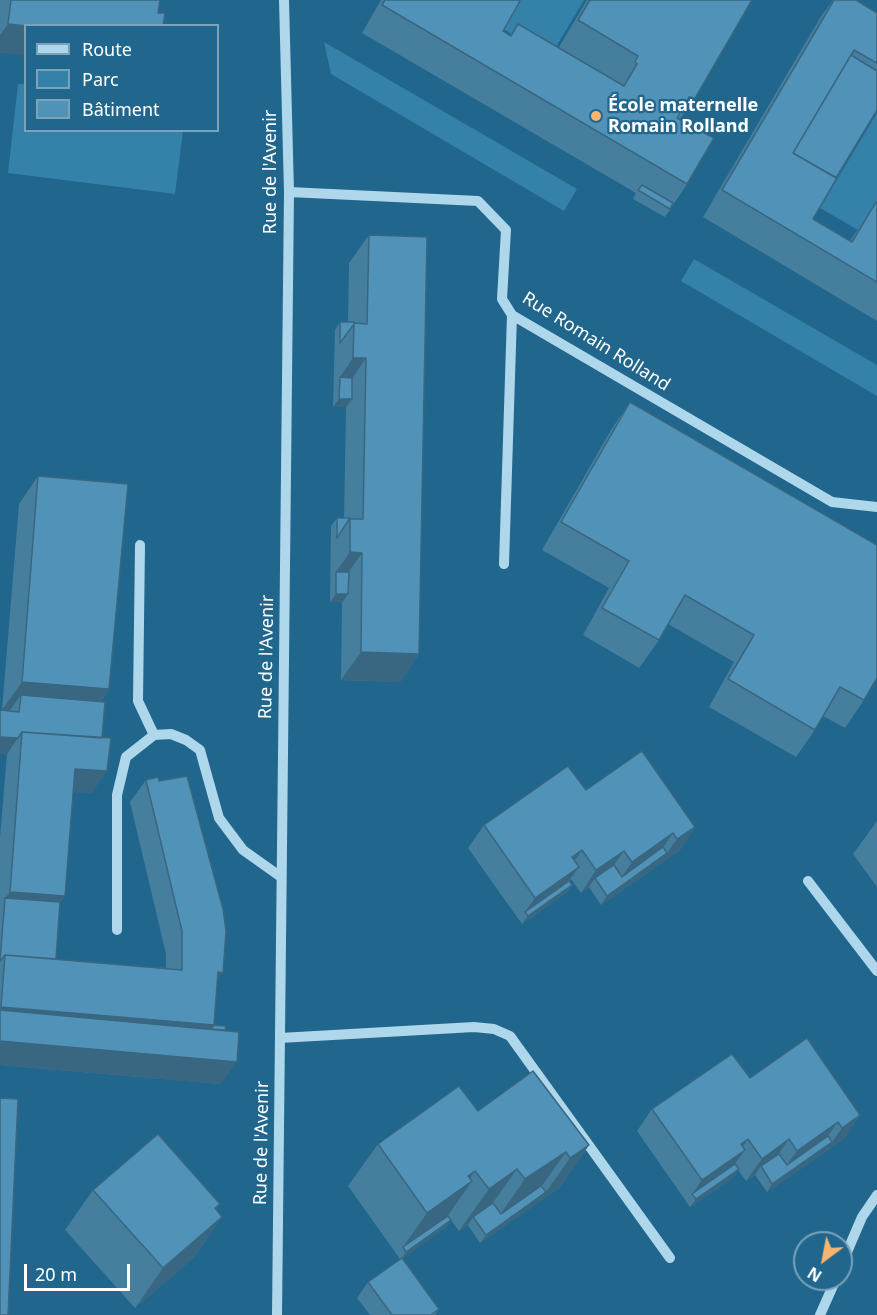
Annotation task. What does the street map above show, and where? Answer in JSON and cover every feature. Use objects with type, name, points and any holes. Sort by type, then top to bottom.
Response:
[{"type":"street","name":"Rue de l'Avenir","points":[[277,1315],[289,192],[284,0]]},
{"type":"street","name":"Rue Romain Rolland","points":[[289,192],[478,201],[506,230],[502,299],[512,315],[832,502],[877,507]]},
{"type":"street","points":[[504,564],[512,315]]},
{"type":"street","points":[[140,545],[138,700],[154,735]]},
{"type":"street","points":[[117,930],[117,795],[126,757],[154,735],[171,734],[186,740],[200,750],[219,818],[243,850],[281,877]]},
{"type":"street","points":[[808,881],[876,967]]},
{"type":"street","points":[[280,1038],[474,1027],[494,1029],[510,1036],[670,1258]]},
{"type":"street","points":[[853,1238],[862,1217],[877,1195]]},
{"type":"street","points":[[820,1315],[831,1291]]},
{"type":"green space","points":[[455,0],[584,0],[550,57]]},
{"type":"green space","points":[[324,42],[577,189],[564,211],[331,74]]},
{"type":"green space","points":[[18,84],[24,84],[24,132],[183,132],[175,194],[8,173]]},
{"type":"green space","points":[[877,113],[877,241],[820,208]]},
{"type":"green space","points":[[694,259],[877,365],[877,396],[681,281]]},
{"type":"building","points":[[11,0],[160,0],[158,13],[165,13],[163,24],[8,24]]},
{"type":"building","points":[[385,0],[518,0],[520,1],[503,31],[511,36],[518,24],[624,86],[637,64],[635,62],[638,56],[578,20],[590,0],[752,0],[694,100],[689,97],[677,118],[714,138],[687,184],[382,5]]},
{"type":"building","points":[[834,0],[856,0],[877,13],[877,63],[854,50],[793,153],[837,178],[813,219],[852,242],[877,202],[877,282],[722,190]]},
{"type":"building","points":[[851,55],[877,71],[877,110],[836,178],[793,153]]},
{"type":"building","points":[[642,185],[673,203],[670,209],[638,190]]},
{"type":"building","points":[[369,235],[427,237],[419,654],[361,652],[362,553],[350,552],[350,519],[363,519],[366,358],[353,358],[354,323],[367,324]]},
{"type":"building","points":[[340,322],[354,322],[354,324],[340,343]]},
{"type":"building","points":[[340,377],[352,378],[352,399],[339,399]]},
{"type":"building","points":[[630,402],[877,545],[877,678],[864,700],[840,687],[815,730],[728,679],[754,635],[685,595],[659,640],[602,608],[629,561],[561,522]]},
{"type":"building","points":[[38,476],[128,484],[109,689],[22,682]]},
{"type":"building","points":[[337,518],[350,518],[337,538]]},
{"type":"building","points":[[336,572],[349,572],[348,594],[336,594]]},
{"type":"building","points":[[21,695],[105,702],[102,738],[22,732],[18,738],[0,737],[0,710],[19,712]]},
{"type":"building","points":[[22,732],[111,738],[107,771],[75,769],[65,896],[10,892]]},
{"type":"building","points":[[642,751],[695,827],[677,839],[673,833],[632,862],[624,851],[596,870],[582,850],[572,857],[579,867],[535,898],[484,825],[568,766],[586,790]]},
{"type":"building","points":[[187,776],[223,909],[226,931],[223,973],[218,972],[214,1025],[1,1007],[5,955],[182,970],[182,931],[146,780],[158,777],[159,781]]},
{"type":"building","points":[[663,847],[667,853],[607,896],[595,878],[614,865],[622,877]]},
{"type":"building","points":[[569,881],[572,885],[528,916],[525,912]]},
{"type":"building","points":[[5,898],[60,902],[56,959],[5,955],[0,961]]},
{"type":"building","points":[[0,1010],[239,1032],[237,1062],[0,1041]]},
{"type":"building","points":[[214,1025],[226,1026],[225,1030],[211,1029]]},
{"type":"building","points":[[807,1038],[860,1115],[842,1128],[838,1122],[797,1151],[789,1139],[762,1159],[748,1139],[741,1144],[745,1150],[702,1180],[652,1109],[732,1054],[750,1078]]},
{"type":"building","points":[[533,1071],[589,1145],[570,1158],[566,1152],[525,1179],[517,1169],[489,1189],[475,1171],[468,1176],[472,1181],[427,1213],[378,1144],[459,1086],[478,1111]]},
{"type":"building","points":[[0,1098],[18,1099],[8,1315],[0,1315]]},
{"type":"building","points":[[158,1134],[220,1204],[215,1208],[222,1217],[163,1268],[93,1190]]},
{"type":"building","points":[[828,1136],[832,1142],[772,1184],[761,1166],[779,1154],[787,1165]]},
{"type":"building","points":[[735,1164],[739,1169],[696,1199],[692,1194]]},
{"type":"building","points":[[541,1186],[546,1192],[486,1235],[473,1217],[493,1203],[501,1214]]},
{"type":"building","points":[[448,1216],[451,1220],[406,1252],[403,1247]]},
{"type":"building","points":[[402,1258],[439,1309],[431,1315],[392,1315],[368,1282]]},
{"type":"place","name":"École maternelle Romain Rolland","points":[[596,116]]}]
